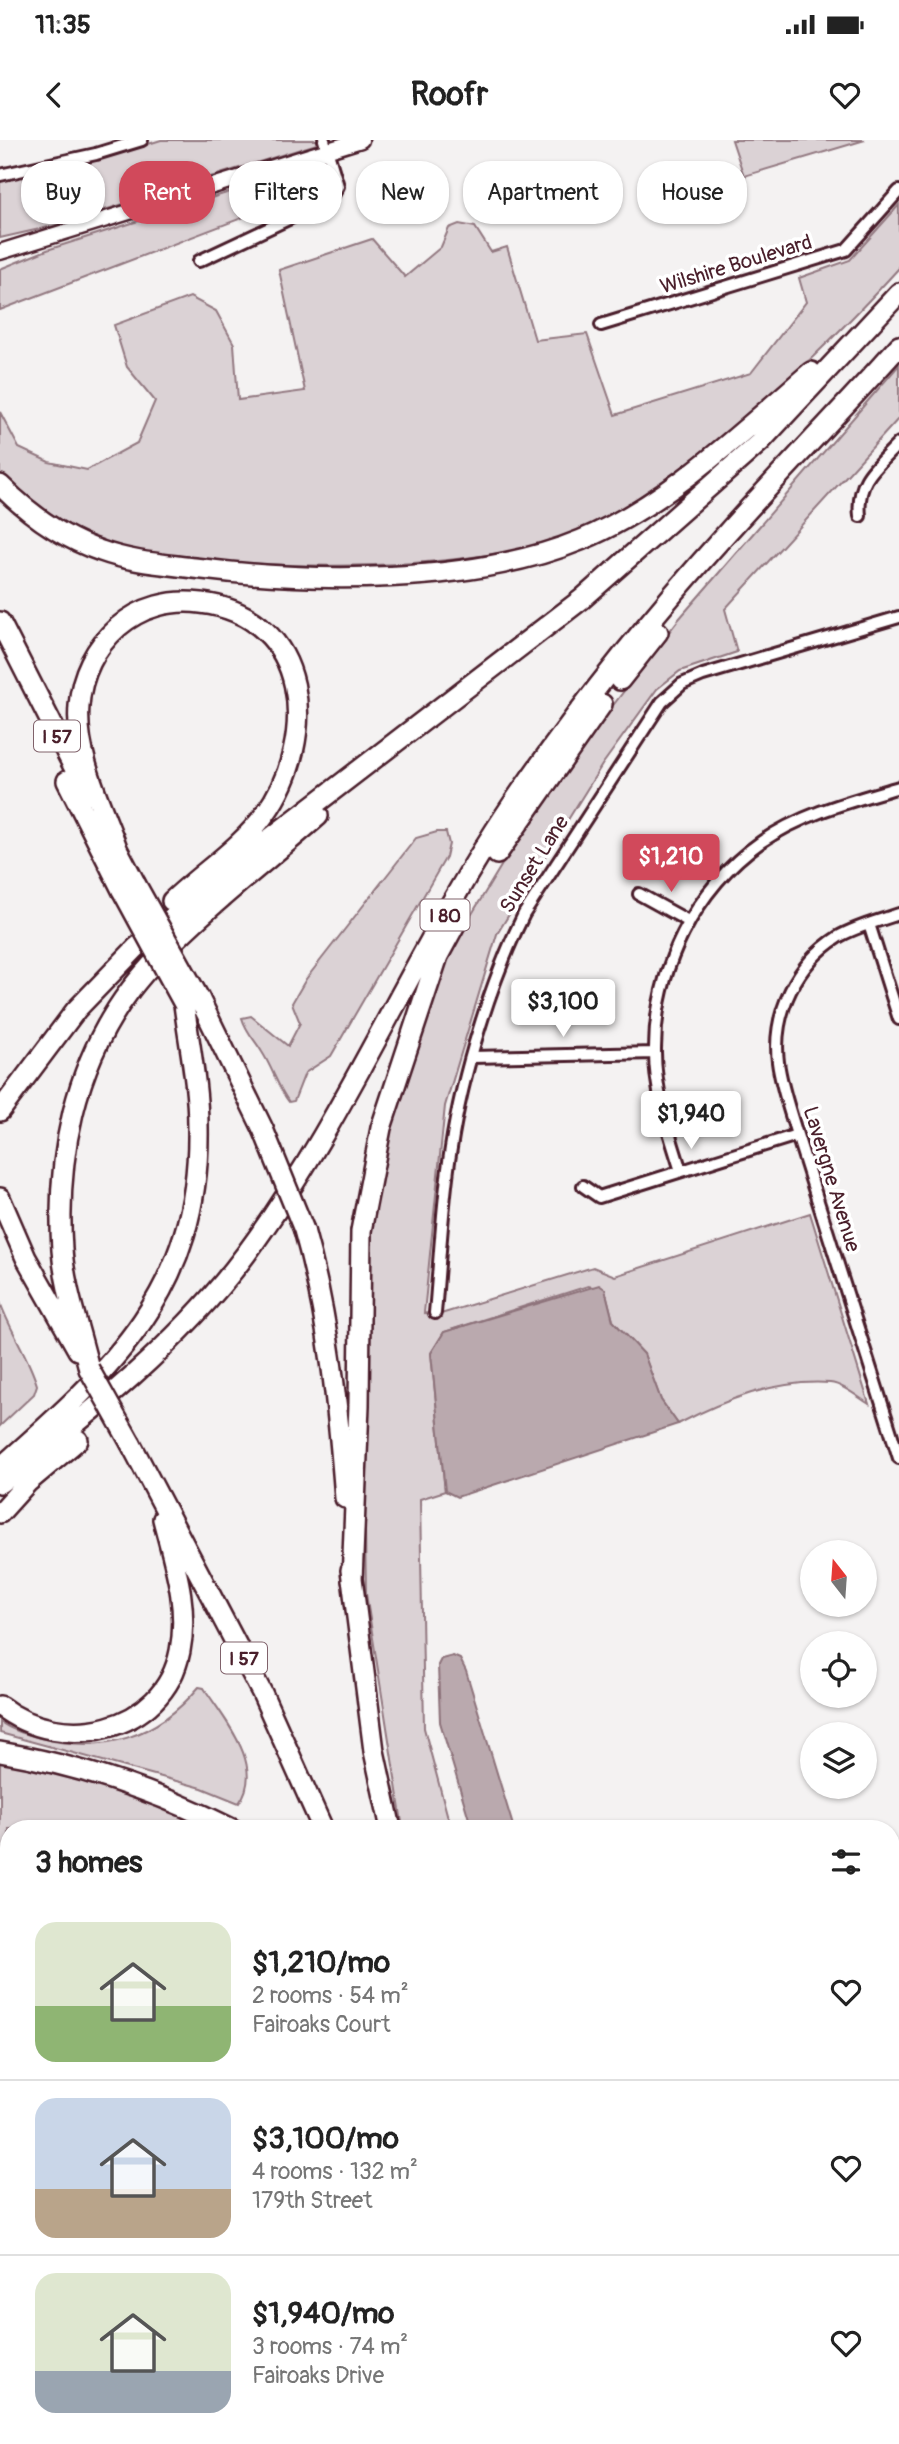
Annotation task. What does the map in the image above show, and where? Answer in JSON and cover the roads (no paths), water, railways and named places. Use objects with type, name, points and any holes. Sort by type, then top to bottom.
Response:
[{"type":"highway","points":[[0,485],[27,510],[64,534],[101,551],[147,562],[223,572],[319,576],[433,572],[524,559],[607,528],[681,478],[812,372],[899,285]]},
{"type":"highway","points":[[82,1003],[174,914],[582,599],[750,452],[899,293]]},
{"type":"highway","name":"I 80","points":[[0,1483],[74,1427],[172,1339],[245,1255],[313,1153],[407,979],[516,798],[631,644],[724,536],[899,346]]},
{"type":"highway","points":[[352,1581],[359,1405],[361,1231],[381,1128],[438,956],[478,883],[531,802],[603,702],[711,567],[724,536]]},
{"type":"highway","points":[[0,1111],[82,1003],[106,963],[256,825],[277,795],[290,766],[299,722],[295,682],[277,645],[242,614],[209,603],[190,601],[152,607],[122,624],[93,656],[83,681],[78,726],[82,749],[117,848]]},
{"type":"highway","name":"I 57","points":[[0,622],[117,848],[128,886]]},
{"type":"highway","points":[[0,648],[263,1129],[304,1230],[320,1285],[338,1410],[352,1581],[374,1751],[389,1820]]},
{"type":"highway","points":[[72,1326],[62,1253],[61,1166],[74,1105],[101,1038],[117,1009],[148,969],[325,810],[352,775]]},
{"type":"highway","points":[[0,1468],[80,1397],[109,1367],[152,1309],[170,1272],[191,1208],[197,1157],[197,1098],[191,1001]]},
{"type":"highway","points":[[0,1198],[26,1258],[72,1326]]},
{"type":"highway","name":"I 57","points":[[72,1326],[89,1370],[262,1692],[319,1820]]},
{"type":"highway","points":[[0,1513],[27,1482],[134,1389],[172,1339]]},
{"type":"highway","points":[[0,1706],[22,1722],[42,1730],[77,1733],[109,1727],[156,1697],[177,1662],[183,1622],[181,1591],[156,1491]]},
{"type":"highway","points":[[0,1752],[40,1759],[120,1782],[193,1809],[214,1820]]},
{"type":"street","points":[[0,175],[96,154],[142,140]]},
{"type":"street","points":[[0,252],[326,145],[360,140]]},
{"type":"street","points":[[199,261],[331,199],[338,186],[326,145]]},
{"type":"street","name":"Wilshire Boulevard","points":[[601,326],[846,250],[899,191]]},
{"type":"street","points":[[860,516],[859,492],[863,482],[899,443]]},
{"type":"street","name":"Sunset Lane","points":[[435,1313],[451,1147],[472,1057],[509,943],[524,914],[667,695],[682,684],[704,675],[899,617]]},
{"type":"street","points":[[681,1171],[663,1109],[655,1053],[658,1009],[666,975],[688,921],[725,874],[762,842],[826,809],[899,786]]},
{"type":"street","points":[[639,894],[688,921]]},
{"type":"street","name":"Lavergne Avenue","points":[[899,915],[849,931],[811,960],[795,981],[784,1005],[778,1037],[778,1063],[797,1135],[899,1458]]},
{"type":"street","points":[[869,923],[899,1019]]},
{"type":"street","points":[[472,1057],[655,1053]]},
{"type":"street","points":[[583,1186],[598,1197],[797,1135]]}]
